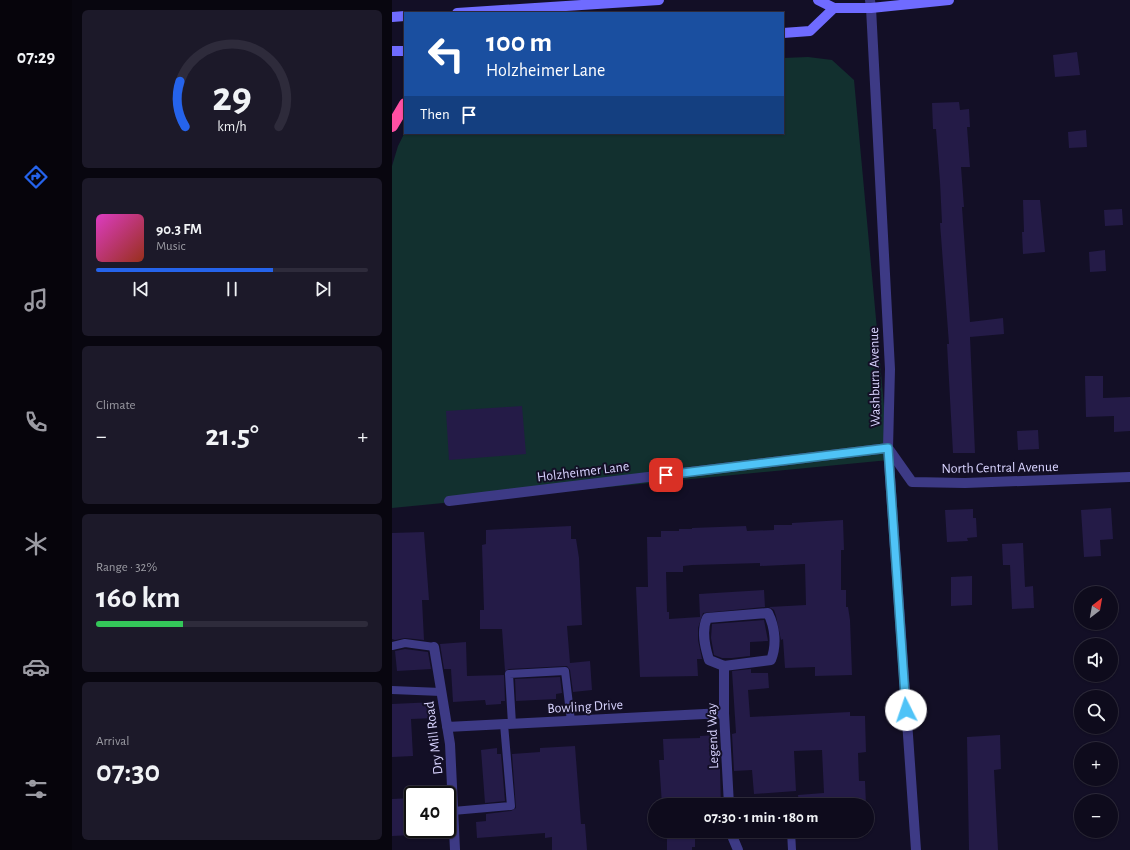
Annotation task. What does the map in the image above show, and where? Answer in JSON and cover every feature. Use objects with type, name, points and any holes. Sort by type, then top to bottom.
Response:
[{"type":"highway","points":[[392,126],[404,106]]},
{"type":"main road","points":[[473,12],[659,0]]},
{"type":"main road","points":[[818,0],[834,8],[870,4],[949,0]]},
{"type":"main road","points":[[784,33],[810,31],[834,8]]},
{"type":"main road","points":[[392,17],[404,16]]},
{"type":"main road","points":[[392,51],[404,51]]},
{"type":"street","name":"Washburn Avenue","points":[[870,4],[890,369],[888,448],[916,850]]},
{"type":"street","name":"North Central Avenue","points":[[888,448],[912,482],[965,483],[1130,477]]},
{"type":"street","name":"Holzheimer Lane","points":[[449,501],[888,448]]},
{"type":"street","points":[[768,613],[773,624],[774,652],[771,660],[724,666],[709,660],[704,644],[705,623],[707,618],[768,613]]},
{"type":"street","name":"Dry Mill Road","points":[[434,647],[450,744],[452,786]]},
{"type":"street","name":"Legend Way","points":[[724,666],[724,713],[729,798]]},
{"type":"street","name":"Bowling Drive","points":[[447,727],[724,713]]},
{"type":"street","name":"Dry Mill Road","points":[[454,838],[455,850]]},
{"type":"street","points":[[733,838],[738,850]]},
{"type":"lane","points":[[392,646],[405,642],[434,647]]},
{"type":"lane","points":[[456,811],[510,806],[508,724],[509,674],[565,671],[571,721]]},
{"type":"lane","points":[[392,690],[442,692]]},
{"type":"lane","points":[[791,838],[792,850]]},
{"type":"green space","points":[[808,57],[832,60],[854,80],[889,460],[392,508],[392,166],[398,146],[404,134],[784,134],[784,58]]},
{"type":"building","points":[[1077,52],[1080,75],[1055,77],[1053,55]]},
{"type":"building","points":[[959,102],[960,110],[969,109],[970,127],[967,127],[970,167],[961,167],[964,207],[962,207],[970,322],[1003,318],[1004,334],[970,337],[975,453],[953,453],[947,344],[949,344],[940,223],[942,223],[940,182],[936,129],[933,129],[932,103]]},
{"type":"building","points":[[1086,130],[1087,147],[1069,148],[1068,132]]},
{"type":"building","points":[[1023,200],[1040,200],[1045,252],[1023,254]]},
{"type":"building","points":[[1122,209],[1123,225],[1105,226],[1104,210]]},
{"type":"building","points":[[1105,250],[1106,271],[1090,272],[1089,252]]},
{"type":"building","points":[[1085,376],[1103,376],[1103,398],[1130,397],[1130,431],[1114,432],[1114,416],[1086,417]]},
{"type":"building","points":[[522,406],[526,454],[449,460],[446,411]]},
{"type":"building","points":[[1038,430],[1039,449],[1018,450],[1017,431]]},
{"type":"building","points":[[1111,508],[1113,539],[1100,540],[1101,556],[1084,557],[1081,510]]},
{"type":"building","points":[[973,509],[973,518],[976,518],[977,537],[967,538],[968,541],[947,542],[945,510]]},
{"type":"building","points":[[843,520],[844,550],[841,550],[841,590],[846,590],[846,607],[848,607],[850,620],[852,675],[815,676],[815,667],[785,668],[783,639],[781,640],[774,610],[769,607],[806,605],[805,564],[760,566],[760,563],[692,565],[683,566],[683,572],[666,572],[667,612],[669,612],[669,619],[700,617],[699,594],[764,590],[765,607],[703,613],[698,628],[698,640],[702,659],[697,659],[698,676],[640,677],[636,587],[648,587],[647,537],[661,537],[661,531],[679,531],[679,529],[746,526],[747,531],[774,530],[774,525],[792,525],[792,523]]},
{"type":"building","points":[[571,526],[571,539],[576,539],[579,558],[582,625],[567,626],[570,663],[590,661],[592,690],[573,692],[570,670],[567,666],[509,669],[505,671],[502,629],[480,629],[480,610],[484,610],[482,545],[486,544],[486,530]]},
{"type":"building","points":[[424,532],[429,600],[422,600],[424,640],[405,638],[395,640],[392,639],[392,533]]},
{"type":"building","points":[[1023,543],[1025,587],[1033,586],[1034,608],[1012,609],[1010,565],[1003,565],[1002,544]]},
{"type":"building","points":[[972,576],[972,605],[951,606],[951,577]]},
{"type":"building","points":[[764,620],[768,641],[750,642],[750,656],[722,658],[714,655],[711,638],[712,624]]},
{"type":"building","points":[[466,642],[467,676],[504,675],[505,701],[501,701],[501,704],[486,705],[485,700],[453,702],[451,669],[444,669],[440,644]]},
{"type":"building","points":[[405,649],[428,652],[431,669],[397,671],[395,651]]},
{"type":"building","points":[[751,669],[751,673],[768,673],[769,688],[748,690],[750,717],[850,712],[850,716],[865,716],[866,752],[858,753],[859,781],[865,781],[866,798],[798,798],[798,795],[824,793],[822,750],[794,751],[796,791],[754,794],[752,770],[734,771],[732,734],[736,733],[732,671]]},
{"type":"building","points":[[560,677],[562,693],[556,694],[556,699],[516,701],[515,679]]},
{"type":"building","points":[[435,702],[436,718],[411,719],[413,756],[392,757],[392,704]]},
{"type":"building","points":[[719,735],[721,798],[662,798],[659,760],[664,760],[663,739],[700,738],[700,736]]},
{"type":"building","points":[[1000,735],[1001,769],[994,770],[998,850],[969,850],[967,737]]},
{"type":"building","points":[[575,746],[581,824],[585,824],[587,850],[552,850],[552,837],[545,838],[545,833],[477,838],[476,822],[486,821],[486,814],[511,811],[516,808],[512,754],[540,752],[540,748]]},
{"type":"building","points":[[497,748],[497,754],[501,754],[505,801],[485,803],[481,750]]},
{"type":"building","points":[[404,798],[404,835],[392,836],[392,799]]},
{"type":"building","points":[[667,838],[695,838],[695,847],[692,847],[692,850],[667,850]]},
{"type":"route","points":[[666,475],[888,448],[906,710]]}]
